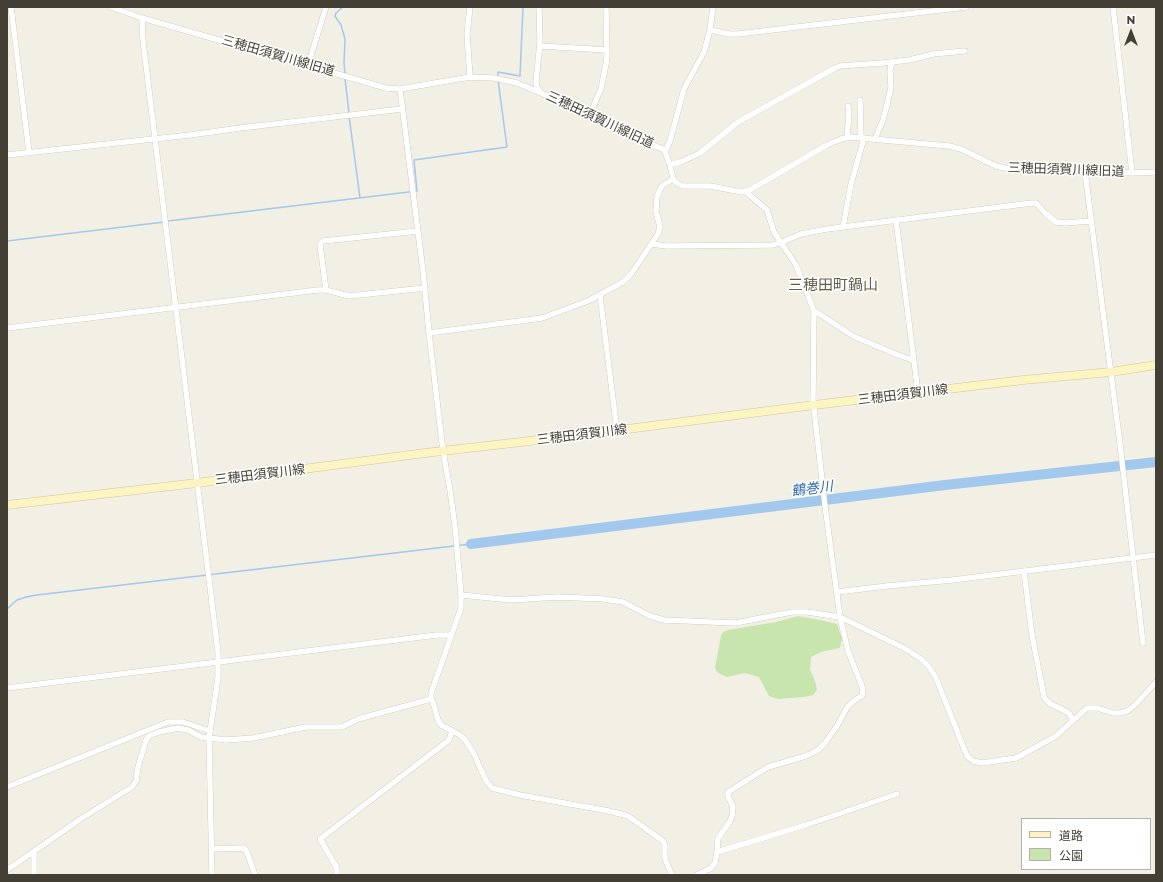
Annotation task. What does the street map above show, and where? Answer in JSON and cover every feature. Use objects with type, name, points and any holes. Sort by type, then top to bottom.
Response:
[{"type":"main road","name":"三穂田須賀川線","points":[[7,505],[197,483],[814,405],[1110,372],[1156,365]]},
{"type":"street","points":[[11,7],[29,152]]},
{"type":"street","name":"三穂田須賀川線旧道","points":[[111,7],[142,18],[386,88],[400,90],[470,77],[494,78],[517,83],[621,132],[659,147],[665,152],[673,179]]},
{"type":"street","points":[[308,65],[326,7]]},
{"type":"street","points":[[470,7],[467,34],[470,77]]},
{"type":"street","points":[[539,7],[540,46],[536,82],[541,93]]},
{"type":"street","points":[[589,116],[601,89],[606,64],[606,7]]},
{"type":"street","points":[[665,152],[670,141],[684,89],[704,52],[710,30],[713,7]]},
{"type":"street","points":[[710,30],[738,34],[966,7]]},
{"type":"street","points":[[1113,7],[1132,173]]},
{"type":"street","points":[[142,18],[143,42],[156,138],[219,662],[216,699],[210,732],[212,875]]},
{"type":"street","points":[[540,46],[607,50]]},
{"type":"street","points":[[670,165],[700,153],[738,122],[840,66],[892,62],[933,54],[965,51]]},
{"type":"street","points":[[875,139],[883,120],[891,87],[890,70],[892,62]]},
{"type":"street","points":[[400,90],[418,231],[443,452],[455,527],[461,595],[461,608],[431,693],[431,699],[441,725],[460,735],[468,745],[480,770],[492,788],[520,795],[609,811],[628,816],[663,841],[665,846],[665,859],[672,875]]},
{"type":"street","points":[[843,226],[851,184],[863,138],[860,100]]},
{"type":"street","points":[[847,138],[848,106]]},
{"type":"street","points":[[7,155],[190,135],[402,109]]},
{"type":"street","name":"三穂田須賀川線旧道","points":[[745,191],[827,145],[847,138],[875,139],[954,147],[1005,168],[1017,170],[1132,173],[1156,172]]},
{"type":"street","points":[[1085,172],[1143,643]]},
{"type":"street","points":[[429,334],[542,318],[588,301],[628,278],[656,239],[660,229],[656,211],[657,196],[662,186],[673,179],[677,184],[682,186],[710,186],[736,191],[745,191],[767,210],[774,232],[796,266],[814,312],[814,405],[824,506],[840,617],[848,651],[862,686],[863,695],[848,706],[825,744],[818,750],[806,756],[768,767],[728,792],[728,796],[733,807],[732,816],[729,823],[718,838],[715,863],[712,868],[698,875]]},
{"type":"street","points":[[651,244],[667,246],[773,244],[806,233],[843,226],[1032,203],[1036,203],[1051,219],[1056,222],[1065,223],[1091,221]]},
{"type":"street","points":[[896,220],[918,393]]},
{"type":"street","points":[[326,290],[320,244],[323,241],[405,231],[418,231]]},
{"type":"street","points":[[7,328],[326,290],[349,296],[424,288]]},
{"type":"street","points":[[600,295],[618,430]]},
{"type":"street","points":[[814,312],[820,314],[853,336],[898,355],[914,360]]},
{"type":"street","points":[[837,592],[952,580],[1156,555]]},
{"type":"street","points":[[1024,571],[1032,635],[1044,697],[1049,703],[1069,713],[1073,721]]},
{"type":"street","points":[[461,595],[511,600],[558,597],[604,598],[623,602],[650,616],[664,620],[735,624],[792,612],[807,612],[840,617],[917,655],[929,667],[936,678],[967,756],[974,761],[982,763],[1016,758],[1056,736],[1080,713],[1089,708],[1097,708],[1113,713],[1127,711],[1134,706],[1156,682]]},
{"type":"street","points":[[7,688],[437,635],[452,635]]},
{"type":"street","points":[[7,870],[82,818],[132,787],[136,781],[143,747],[149,736],[166,729],[178,728],[188,730],[201,737],[226,740],[253,738],[306,727],[342,727],[358,719],[431,699]]},
{"type":"street","points":[[7,787],[168,722],[183,722],[210,732]]},
{"type":"street","points":[[336,875],[337,868],[320,839],[449,740],[452,731]]},
{"type":"street","points":[[717,852],[806,825],[897,794]]},
{"type":"street","points":[[212,849],[244,848],[256,875]]},
{"type":"street","points":[[34,851],[34,875]]},
{"type":"green space","points":[[798,616],[837,624],[842,638],[840,648],[821,652],[811,657],[810,670],[817,690],[813,695],[778,699],[769,696],[759,677],[745,673],[727,677],[718,673],[715,668],[723,632],[776,622]]},
{"type":"waterway","points":[[343,7],[336,13],[335,16],[341,25],[345,39],[345,75]]},
{"type":"waterway","points":[[498,76],[498,72],[520,76],[523,7]]},
{"type":"waterway","points":[[345,79],[349,113]]},
{"type":"waterway","points":[[168,221],[417,191],[414,160],[507,147],[498,80]]},
{"type":"waterway","points":[[349,116],[360,198]]},
{"type":"waterway","points":[[7,241],[164,222]]},
{"type":"waterway","name":"鶴巻川","points":[[471,544],[945,485],[1156,462]]},
{"type":"waterway","points":[[7,609],[17,600],[37,595],[471,544]]},
{"type":"waterway","points":[[7,729],[7,735]]},
{"type":"district","name":"三穂田町鍋山","points":[[833,286]]}]
